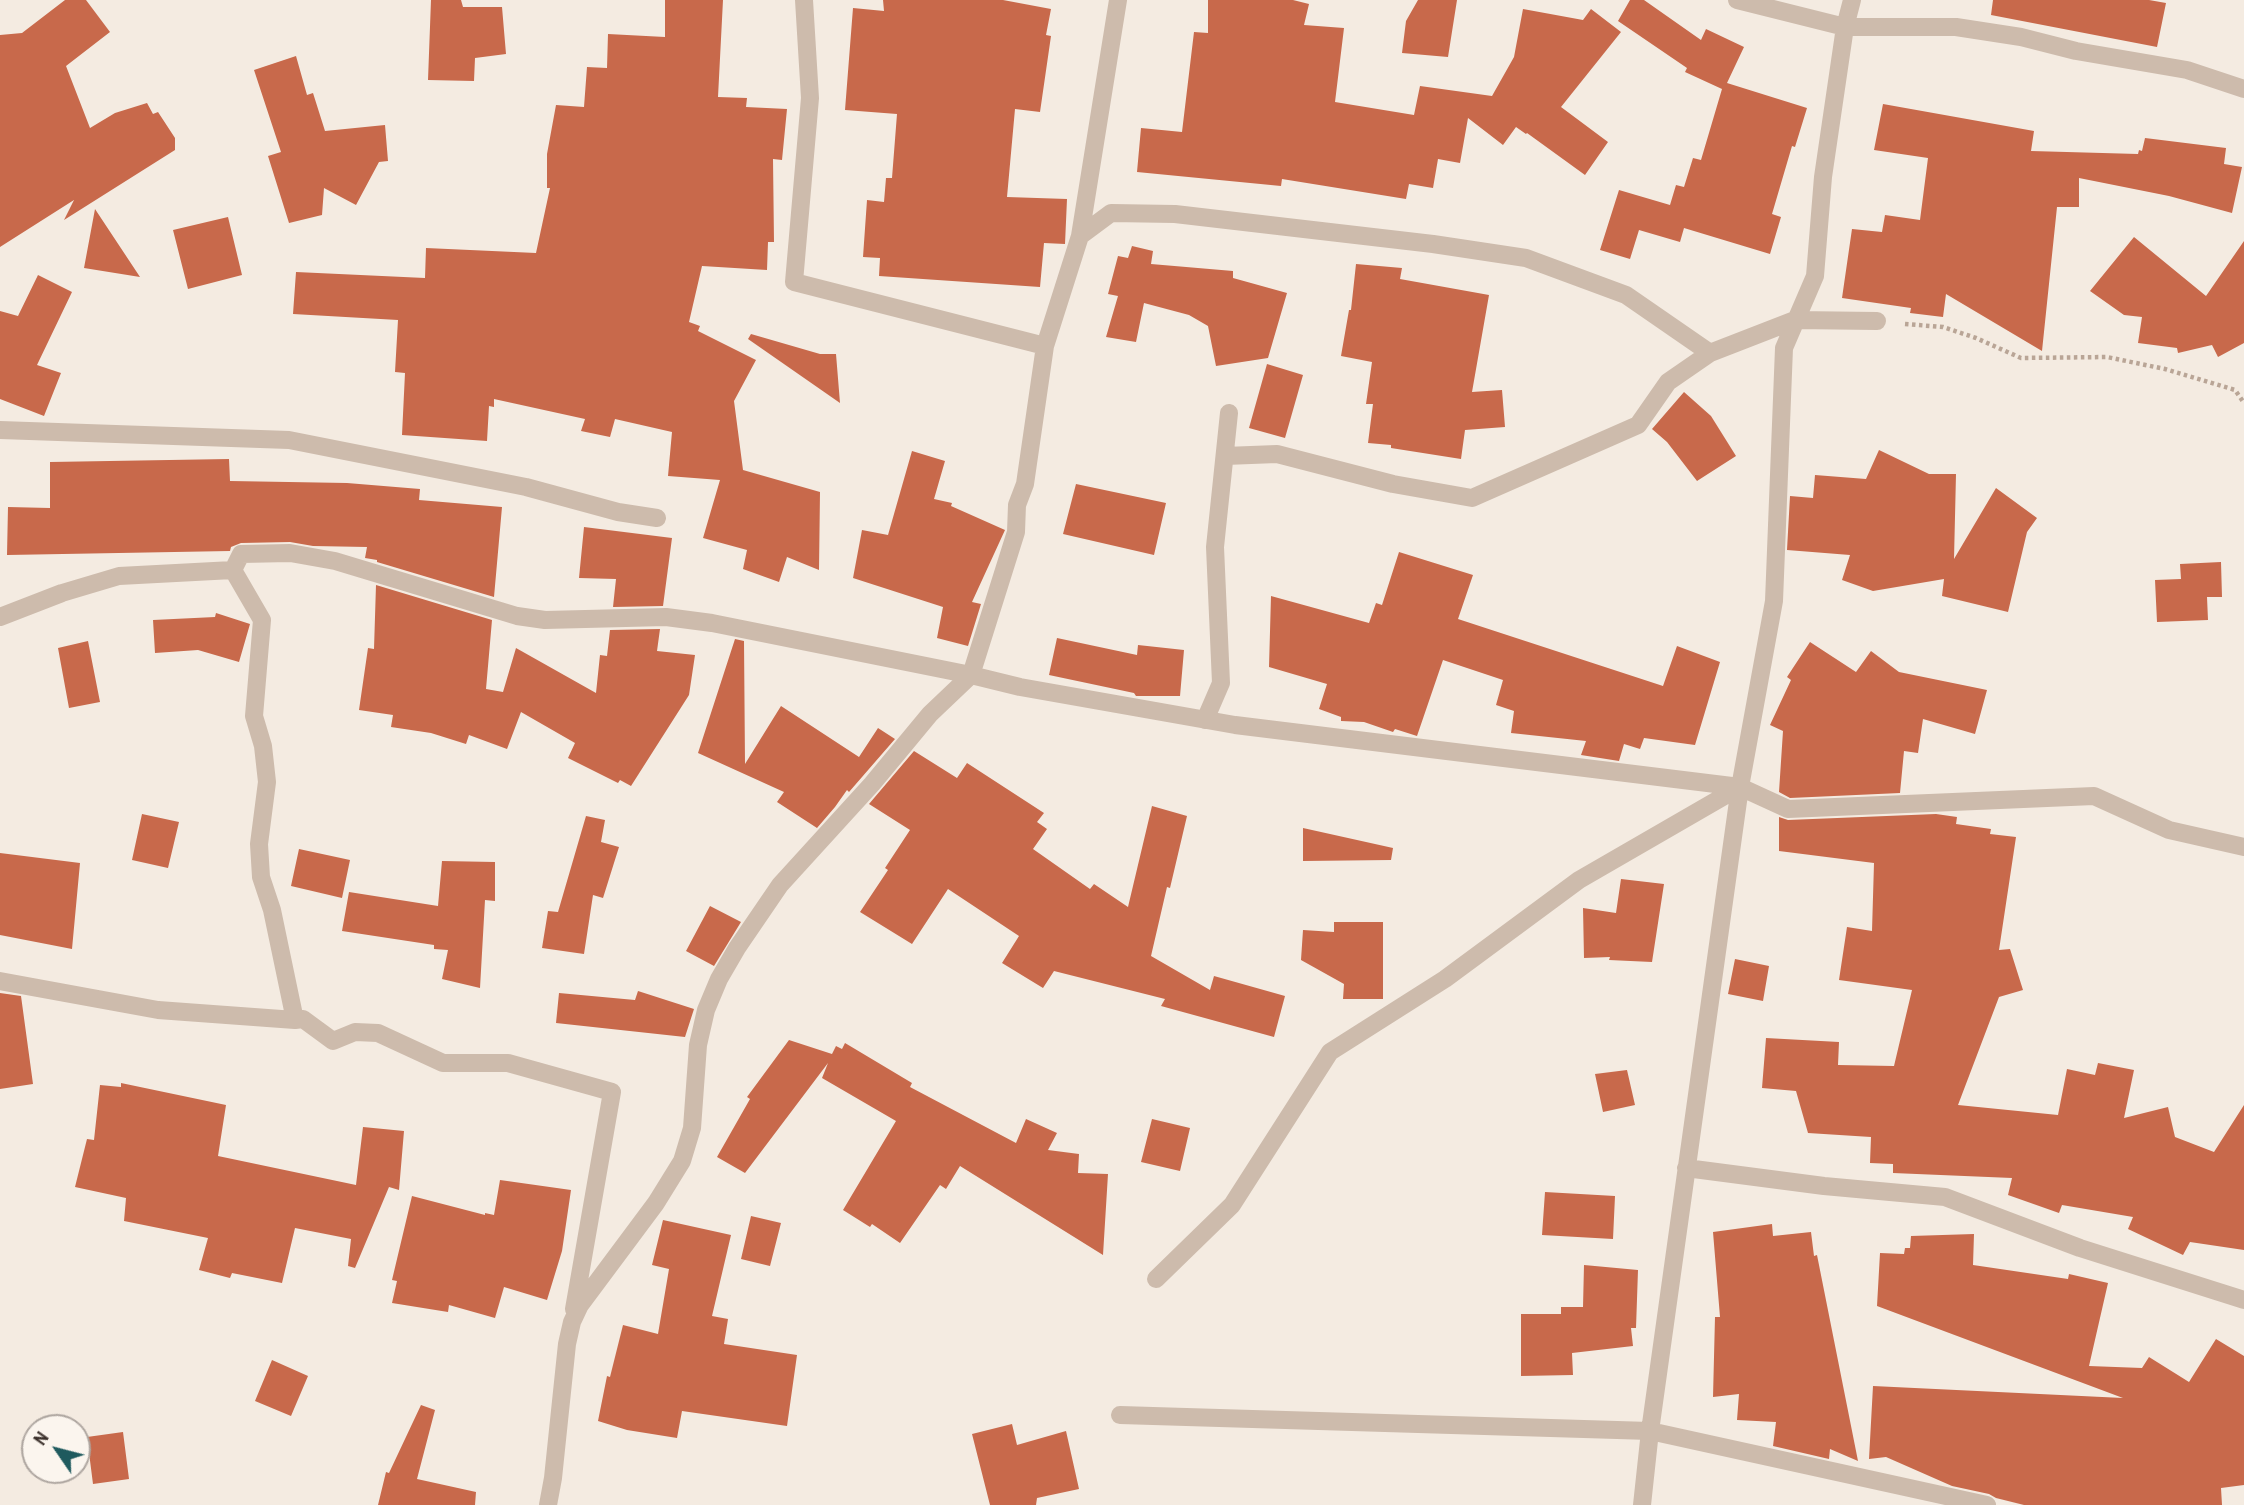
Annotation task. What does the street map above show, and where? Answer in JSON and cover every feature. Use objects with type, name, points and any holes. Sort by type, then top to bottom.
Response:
[{"type":"street","points":[[804,0],[810,98],[794,282],[1045,346]]},
{"type":"street","points":[[568,1344],[572,1322],[580,1305],[671,1182],[682,1161],[692,1128],[698,1045],[706,1010],[719,979],[737,948],[780,885],[872,784],[930,714],[971,675],[1016,533],[1017,505],[1025,484],[1045,346],[1080,236],[1118,0]]},
{"type":"street","points":[[1737,0],[1845,27],[1956,27],[2008,35],[2076,51],[2187,70],[2244,89]]},
{"type":"street","points":[[1642,1505],[1740,787],[1774,601],[1784,348],[1815,276],[1824,177],[1845,27],[1852,0]]},
{"type":"street","points":[[1080,236],[1111,213],[1175,214],[1433,244],[1526,258],[1626,295],[1710,353]]},
{"type":"street","points":[[1225,456],[1277,454],[1393,484],[1472,498],[1637,425],[1668,382],[1710,353],[1795,320],[1877,321]]},
{"type":"street","points":[[1205,720],[1220,683],[1215,547],[1229,413]]},
{"type":"street","points":[[0,430],[289,440],[526,487],[618,512],[657,518]]},
{"type":"street","points":[[233,570],[241,554],[290,553],[335,561],[517,616],[545,620],[666,617],[712,623],[1020,687],[1205,720],[1740,787],[1788,809],[2094,796],[2169,830],[2244,847]]},
{"type":"street","points":[[0,617],[62,593],[119,576],[233,570]]},
{"type":"street","points":[[233,570],[262,620],[254,716],[263,746],[267,782],[259,844],[261,877],[272,910],[295,1020]]},
{"type":"street","points":[[1156,1279],[1232,1205],[1330,1052],[1445,979],[1579,880],[1740,787]]},
{"type":"street","points":[[0,981],[158,1010],[303,1019],[333,1041],[355,1032],[378,1033],[443,1063],[508,1063],[612,1092],[568,1344],[548,1505]]},
{"type":"street","points":[[1686,1168],[1825,1186],[1945,1197],[2080,1248],[2244,1300]]},
{"type":"street","points":[[1120,1415],[1650,1431],[1987,1505]]},
{"type":"path","points":[[1877,321],[1943,327],[2021,358],[2107,357],[2165,369],[2235,390],[2244,403]]},
{"type":"building","points":[[65,0],[86,0],[110,32],[66,66],[90,128],[115,113],[147,103],[153,114],[158,112],[175,138],[175,150],[64,220],[74,200],[0,247],[0,35],[22,33]]},
{"type":"building","points":[[431,0],[461,0],[463,7],[502,7],[506,54],[475,58],[474,81],[428,80]]},
{"type":"building","points":[[665,0],[723,0],[718,97],[747,98],[746,107],[787,109],[782,160],[773,159],[774,242],[768,242],[767,270],[702,266],[689,322],[700,326],[698,331],[756,360],[734,401],[743,470],[820,492],[819,570],[787,557],[779,582],[743,569],[747,550],[703,538],[720,480],[668,476],[672,432],[615,419],[610,437],[581,431],[585,419],[494,399],[494,407],[489,406],[487,441],[402,435],[405,373],[395,372],[398,320],[293,314],[296,272],[425,278],[426,248],[536,253],[550,188],[547,188],[547,154],[556,105],[584,107],[587,67],[607,68],[608,34],[665,37]]},
{"type":"building","points":[[883,0],[1003,0],[1051,9],[1046,35],[1051,36],[1040,112],[1015,109],[1007,197],[1067,199],[1065,244],[1044,243],[1040,287],[879,276],[880,258],[863,257],[867,200],[884,202],[886,178],[892,178],[897,114],[845,110],[853,8],[884,11]]},
{"type":"building","points":[[1208,0],[1293,0],[1309,4],[1304,25],[1344,28],[1335,102],[1414,115],[1420,86],[1492,96],[1514,57],[1523,9],[1583,20],[1591,9],[1621,32],[1561,107],[1608,142],[1585,175],[1516,127],[1503,145],[1468,118],[1460,163],[1438,159],[1433,188],[1409,184],[1406,199],[1282,179],[1281,186],[1137,172],[1141,128],[1182,132],[1194,32],[1208,33]]},
{"type":"building","points":[[1418,0],[1457,0],[1448,57],[1402,53],[1406,21]]},
{"type":"building","points":[[1630,0],[1644,0],[1701,40],[1706,29],[1744,47],[1727,83],[1807,108],[1795,147],[1792,146],[1772,214],[1781,217],[1770,254],[1684,228],[1680,242],[1639,230],[1630,259],[1600,250],[1619,190],[1670,205],[1676,185],[1684,187],[1693,158],[1701,160],[1722,89],[1685,72],[1687,68],[1618,21]]},
{"type":"building","points":[[1993,0],[2149,0],[2166,3],[2157,47],[1991,15]]},
{"type":"building","points":[[296,56],[307,95],[313,93],[325,131],[385,125],[388,161],[379,162],[356,205],[324,188],[322,215],[289,223],[268,156],[281,152],[254,70]]},
{"type":"building","points":[[1883,104],[2034,131],[2031,151],[2138,154],[2139,150],[2142,151],[2145,138],[2226,148],[2224,164],[2242,167],[2232,213],[2169,196],[2079,178],[2079,207],[2057,207],[2042,351],[1946,294],[1943,317],[1910,313],[1911,308],[1842,298],[1852,229],[1882,232],[1885,215],[1920,220],[1928,158],[1874,150]]},
{"type":"building","points":[[95,209],[140,277],[84,268]]},
{"type":"building","points":[[228,217],[242,275],[188,289],[173,230]]},
{"type":"building","points":[[2134,237],[2206,296],[2244,241],[2244,343],[2218,357],[2212,345],[2178,353],[2177,348],[2138,343],[2142,317],[2124,315],[2090,291]]},
{"type":"building","points":[[1132,246],[1153,251],[1151,264],[1233,271],[1233,278],[1287,293],[1268,358],[1216,366],[1208,326],[1189,315],[1144,303],[1136,342],[1106,337],[1118,296],[1108,294],[1118,256],[1128,258]]},
{"type":"building","points":[[1356,264],[1402,268],[1400,279],[1489,295],[1472,392],[1502,390],[1505,427],[1465,430],[1461,459],[1368,443],[1373,404],[1366,404],[1372,362],[1341,356],[1351,310]]},
{"type":"building","points":[[38,275],[72,292],[37,365],[61,373],[44,416],[0,399],[0,311],[18,316]]},
{"type":"building","points":[[751,334],[820,354],[836,354],[840,403],[748,339]]},
{"type":"building","points":[[1267,364],[1303,375],[1285,438],[1249,428]]},
{"type":"building","points":[[1684,392],[1711,416],[1736,456],[1697,481],[1667,442],[1652,429]]},
{"type":"building","points":[[1879,450],[1929,474],[1956,474],[1954,559],[1996,488],[2037,518],[2027,532],[2008,612],[1942,596],[1944,579],[1873,591],[1842,580],[1850,555],[1787,550],[1790,496],[1813,498],[1815,475],[1866,479]]},
{"type":"building","points":[[912,451],[945,461],[934,499],[952,503],[951,506],[1005,530],[972,602],[981,604],[968,646],[937,638],[943,607],[853,578],[862,530],[888,535]]},
{"type":"building","points":[[229,459],[230,481],[347,483],[420,489],[419,500],[502,507],[494,597],[365,558],[367,547],[313,546],[290,542],[241,543],[231,547],[230,551],[7,555],[8,507],[50,508],[50,462]]},
{"type":"building","points":[[1076,484],[1166,503],[1154,555],[1063,534]]},
{"type":"building","points":[[584,527],[672,538],[663,606],[613,607],[616,579],[579,578]]},
{"type":"building","points":[[1399,552],[1473,575],[1458,619],[1663,686],[1677,646],[1720,662],[1695,745],[1644,738],[1640,749],[1624,744],[1619,761],[1581,755],[1586,741],[1511,733],[1514,711],[1496,705],[1503,680],[1443,660],[1417,736],[1395,729],[1393,732],[1364,722],[1341,721],[1341,717],[1319,709],[1327,684],[1269,667],[1271,596],[1369,623],[1376,603],[1382,605]]},
{"type":"building","points":[[2221,562],[2222,597],[2207,597],[2208,620],[2157,622],[2155,580],[2181,579],[2180,564]]},
{"type":"building","points":[[376,585],[492,620],[486,689],[503,692],[516,648],[596,693],[600,655],[607,656],[610,630],[660,629],[657,651],[695,655],[689,695],[631,786],[620,780],[618,783],[568,758],[575,743],[521,712],[507,749],[469,735],[466,744],[431,733],[391,727],[393,715],[359,710],[368,648],[374,649]]},
{"type":"building","points":[[216,613],[250,624],[239,662],[198,650],[155,653],[153,620],[215,617]]},
{"type":"building","points":[[1057,638],[1137,655],[1138,645],[1184,650],[1180,696],[1136,696],[1134,693],[1049,675]]},
{"type":"building","points":[[735,639],[744,641],[745,764],[781,706],[859,757],[878,728],[895,739],[849,792],[847,790],[817,828],[777,802],[784,792],[698,753]]},
{"type":"building","points":[[88,641],[100,702],[69,708],[58,648]]},
{"type":"building","points":[[1810,642],[1856,672],[1871,651],[1899,672],[1987,690],[1975,734],[1923,719],[1918,753],[1904,751],[1900,793],[1790,798],[1779,792],[1783,731],[1770,725],[1791,680],[1787,677]]},
{"type":"building","points":[[914,751],[957,778],[967,763],[1044,813],[1037,822],[1047,829],[1033,849],[1090,889],[1094,884],[1128,907],[1152,806],[1187,816],[1151,956],[1210,990],[1214,976],[1285,996],[1274,1037],[1161,1006],[1165,999],[1054,971],[1043,988],[1002,963],[1019,936],[948,889],[912,944],[860,912],[910,830],[869,804]]},
{"type":"building","points":[[142,814],[179,822],[168,868],[132,860]]},
{"type":"building","points":[[1936,814],[1957,817],[1956,824],[1991,829],[1990,834],[2016,837],[1999,950],[2010,949],[2023,990],[1999,997],[1958,1105],[2058,1115],[2067,1069],[2095,1075],[2098,1063],[2134,1070],[2124,1118],[2168,1107],[2175,1137],[2214,1152],[2244,1105],[2244,1250],[2190,1242],[2183,1255],[2128,1229],[2133,1217],[2062,1205],[2059,1213],[2008,1195],[2012,1178],[1893,1173],[1893,1164],[1870,1163],[1871,1137],[1808,1133],[1796,1091],[1762,1088],[1766,1038],[1839,1042],[1838,1065],[1894,1066],[1912,990],[1839,980],[1847,927],[1872,931],[1874,863],[1779,851],[1779,817],[1788,820]]},
{"type":"building","points":[[586,816],[605,820],[601,842],[619,847],[603,898],[593,895],[584,954],[542,948],[548,911],[558,912]]},
{"type":"building","points":[[1303,828],[1393,848],[1391,860],[1303,861]]},
{"type":"building","points":[[299,849],[350,860],[342,898],[291,886]]},
{"type":"building","points":[[0,853],[80,863],[72,949],[0,935]]},
{"type":"building","points":[[442,861],[495,862],[495,901],[485,900],[480,988],[442,979],[448,950],[434,949],[434,945],[342,931],[349,892],[438,906]]},
{"type":"building","points":[[1621,879],[1664,884],[1652,962],[1609,960],[1610,957],[1584,958],[1583,908],[1616,913]]},
{"type":"building","points":[[710,906],[741,922],[714,966],[686,951]]},
{"type":"building","points":[[1334,922],[1383,922],[1383,999],[1343,999],[1344,984],[1301,960],[1303,930],[1334,932]]},
{"type":"building","points":[[1735,959],[1769,966],[1763,1001],[1728,994]]},
{"type":"building","points":[[638,991],[694,1009],[685,1037],[556,1023],[559,993],[635,1000]]},
{"type":"building","points":[[0,993],[21,996],[33,1084],[0,1089]]},
{"type":"building","points":[[789,1040],[832,1054],[836,1046],[842,1049],[845,1043],[912,1083],[910,1087],[1016,1143],[1026,1119],[1057,1133],[1048,1150],[1079,1154],[1078,1173],[1108,1174],[1103,1255],[960,1166],[946,1189],[940,1185],[900,1243],[872,1224],[870,1227],[843,1210],[896,1121],[822,1078],[828,1063],[745,1173],[717,1157],[750,1099],[747,1097]]},
{"type":"building","points":[[1627,1070],[1635,1105],[1603,1112],[1595,1074]]},
{"type":"building","points":[[121,1083],[226,1105],[218,1156],[356,1185],[363,1127],[404,1131],[399,1190],[389,1187],[355,1268],[348,1266],[351,1239],[295,1228],[282,1283],[232,1273],[230,1278],[199,1270],[208,1238],[124,1221],[126,1198],[75,1187],[87,1139],[94,1140],[100,1085],[121,1087]]},
{"type":"building","points":[[1152,1119],[1190,1128],[1180,1171],[1141,1162]]},
{"type":"building","points":[[500,1180],[571,1190],[562,1251],[547,1300],[504,1287],[495,1318],[449,1305],[448,1312],[392,1303],[397,1281],[392,1280],[412,1196],[494,1215]]},
{"type":"building","points":[[1545,1192],[1615,1196],[1613,1239],[1542,1235]]},
{"type":"building","points":[[751,1216],[781,1223],[770,1266],[741,1259]]},
{"type":"building","points":[[663,1220],[731,1235],[712,1316],[728,1319],[724,1344],[797,1355],[787,1426],[682,1411],[677,1438],[627,1430],[598,1421],[607,1376],[610,1377],[623,1325],[658,1334],[669,1269],[652,1265]]},
{"type":"building","points":[[1772,1224],[1773,1236],[1811,1232],[1858,1461],[1830,1449],[1829,1459],[1773,1446],[1776,1422],[1737,1420],[1739,1394],[1713,1397],[1715,1317],[1720,1317],[1713,1232]]},
{"type":"building","points":[[1974,1234],[1973,1265],[2068,1279],[2069,1274],[2108,1283],[2089,1366],[2142,1368],[2149,1357],[2189,1382],[2216,1339],[2244,1356],[2244,1485],[2221,1488],[2222,1505],[2024,1505],[1952,1486],[1886,1457],[1869,1459],[1873,1386],[2123,1398],[1877,1306],[1880,1253],[1904,1254],[1905,1248],[1910,1248],[1911,1236]]},
{"type":"building","points":[[1584,1265],[1638,1270],[1636,1328],[1631,1328],[1633,1346],[1572,1353],[1573,1375],[1521,1376],[1521,1314],[1561,1314],[1561,1307],[1583,1307]]},
{"type":"building","points":[[272,1360],[308,1376],[291,1416],[255,1401]]},
{"type":"building","points":[[421,1405],[435,1410],[417,1479],[476,1492],[475,1505],[378,1505],[386,1472],[389,1473]]},
{"type":"building","points":[[1012,1424],[1017,1445],[1066,1431],[1079,1489],[1037,1498],[1036,1505],[990,1505],[972,1434]]},
{"type":"building","points":[[123,1432],[129,1479],[93,1484],[91,1436]]}]
